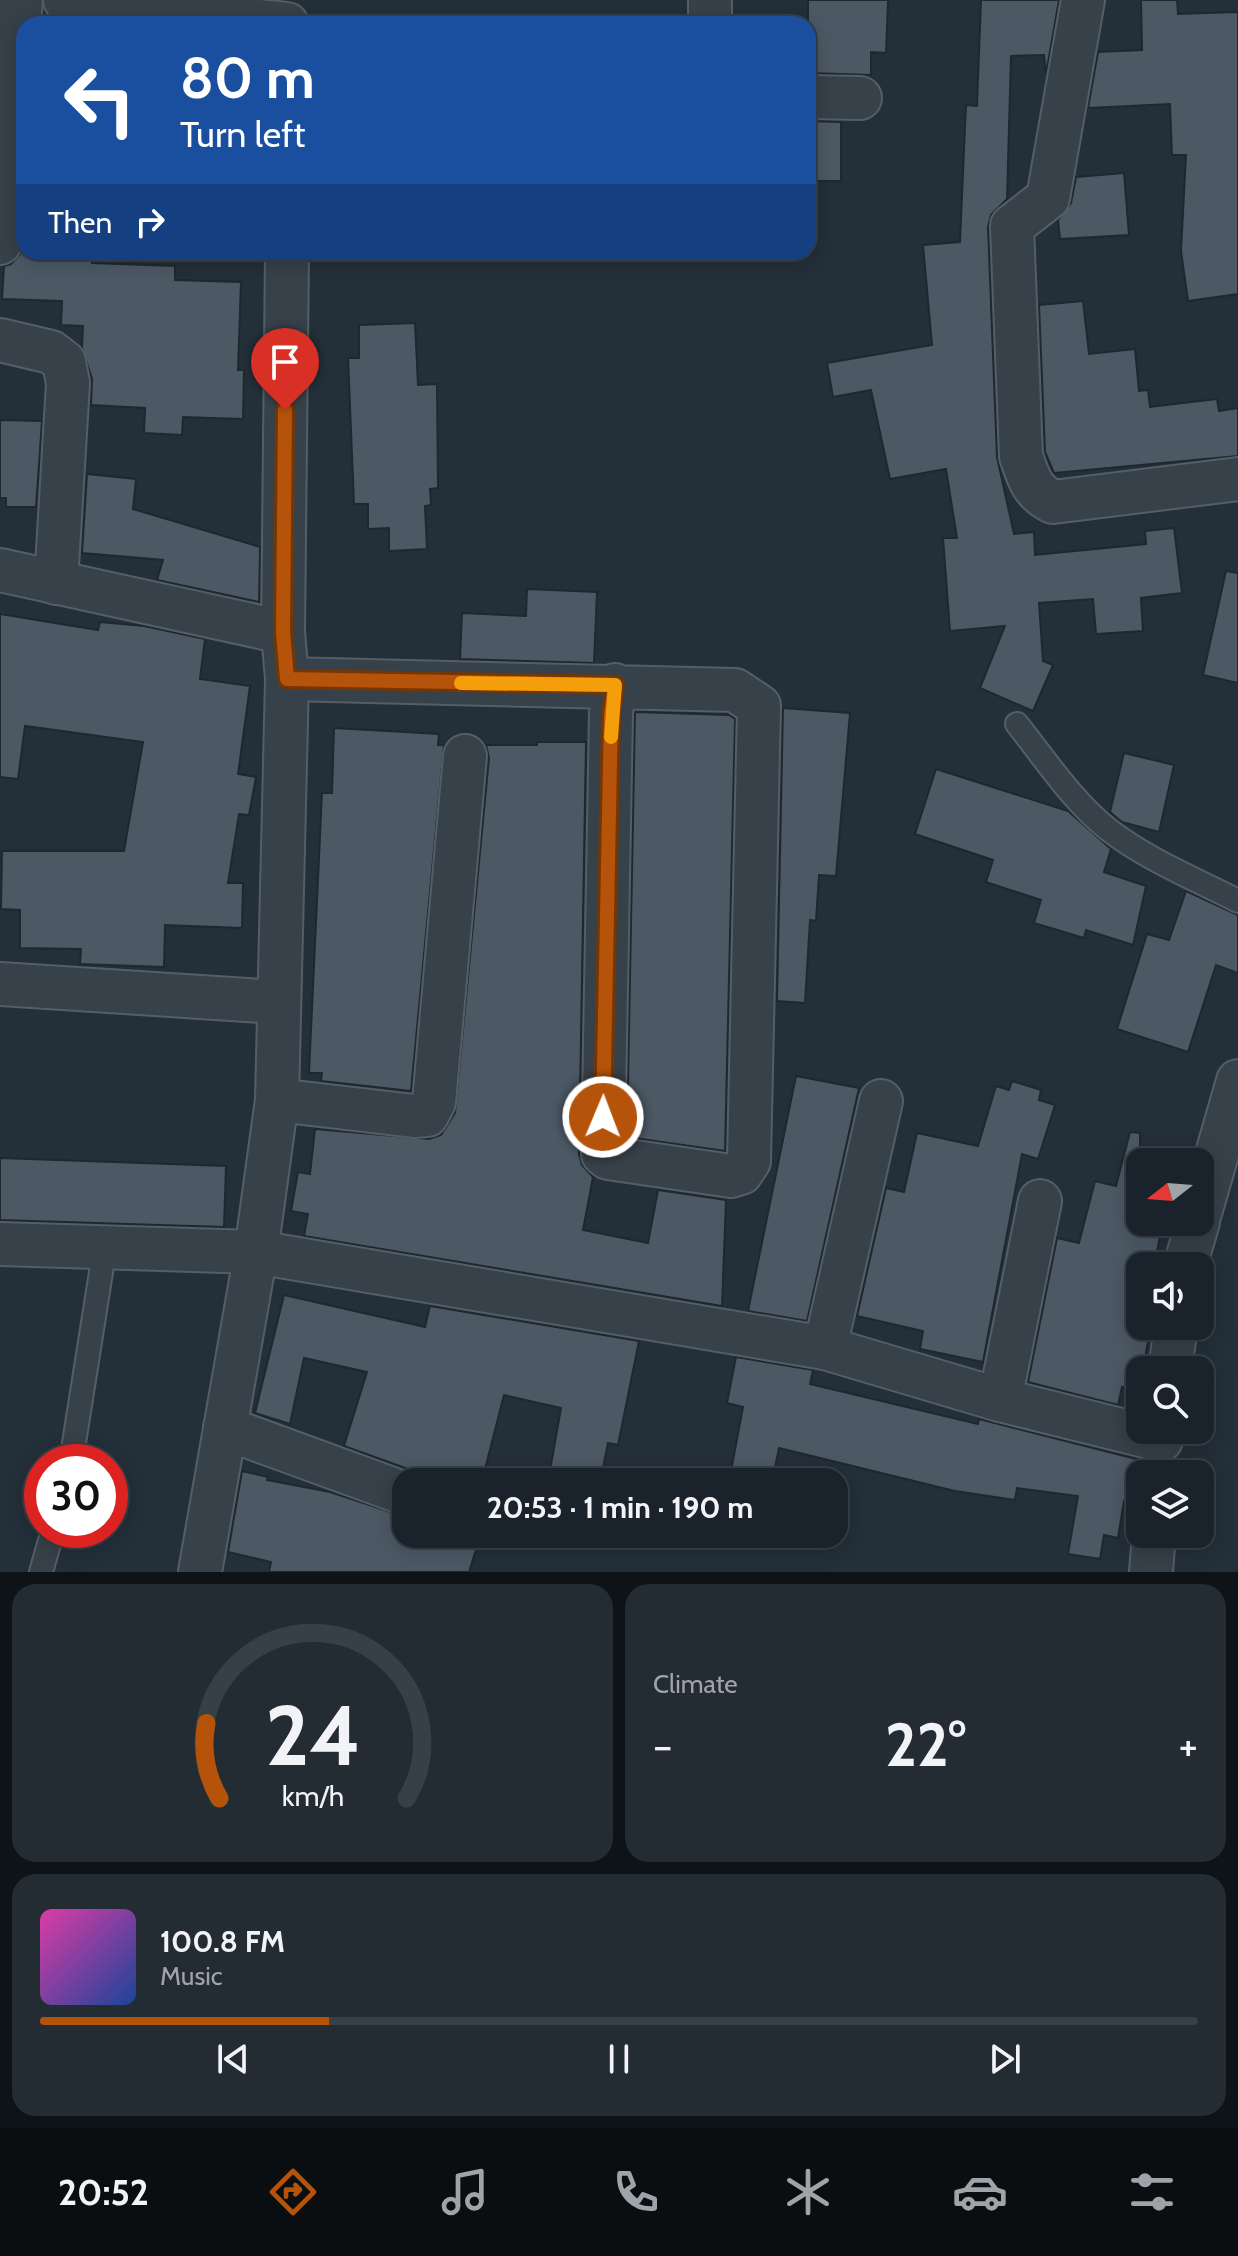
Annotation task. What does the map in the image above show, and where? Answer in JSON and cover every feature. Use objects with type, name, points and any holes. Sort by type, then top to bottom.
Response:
[{"type":"street","points":[[65,0],[213,16]]},
{"type":"street","points":[[1083,0],[1048,198],[1012,226],[1021,456],[1028,479],[1038,495],[1053,502],[1238,479]]},
{"type":"street","points":[[0,243],[16,58]]},
{"type":"street","points":[[816,97],[860,98]]},
{"type":"street","points":[[207,1569],[225,1428],[256,1252],[277,1100],[287,679],[283,632],[287,260]]},
{"type":"street","points":[[0,340],[51,352],[64,362],[68,383],[56,583]]},
{"type":"street","points":[[0,570],[283,632]]},
{"type":"street","points":[[287,679],[615,685],[735,690],[759,706],[749,1161],[741,1173],[731,1176],[608,1158],[603,1154],[611,729],[615,685]]},
{"type":"street","points":[[277,1100],[427,1115],[434,1102],[465,756]]},
{"type":"street","points":[[0,984],[277,1002]]},
{"type":"street","points":[[1214,1164],[1238,1081]]},
{"type":"street","points":[[825,1348],[881,1101]]},
{"type":"street","points":[[1000,1400],[1040,1201]]},
{"type":"street","points":[[0,1244],[256,1252],[825,1348],[1161,1448]]},
{"type":"street","points":[[225,1428],[392,1489]]},
{"type":"street","points":[[1151,1572],[1153,1548]]},
{"type":"lane","points":[[1017,724],[1088,811],[1109,830],[1140,851],[1238,901]]},
{"type":"lane","points":[[74,1444],[105,1247]]},
{"type":"lane","points":[[41,1572],[48,1548]]},
{"type":"building","points":[[808,0],[888,0],[886,53],[871,52],[871,75],[816,73],[816,16],[808,16]]},
{"type":"building","points":[[981,0],[1059,0],[1046,74],[1044,55],[1011,56],[1007,199],[991,215],[988,227],[997,457],[1014,534],[1034,532],[1035,555],[1146,544],[1145,531],[1174,528],[1182,593],[1141,598],[1143,631],[1096,634],[1093,599],[1039,603],[1043,661],[1053,665],[1033,711],[980,688],[1005,626],[950,631],[943,538],[957,538],[946,469],[890,479],[871,390],[833,397],[827,363],[932,345],[923,245],[960,242],[966,105],[977,106]]},
{"type":"building","points":[[1141,0],[1177,0],[1178,14],[1238,12],[1238,294],[1188,301],[1181,251],[1186,155],[1172,155],[1170,104],[1088,108],[1098,52],[1142,50]]},
{"type":"building","points":[[816,121],[841,122],[841,181],[816,181]]},
{"type":"building","points":[[1124,173],[1129,235],[1060,239],[1058,220],[1071,203],[1076,177]]},
{"type":"building","points":[[16,259],[175,266],[175,280],[241,282],[238,370],[244,370],[243,419],[183,417],[182,435],[144,433],[145,408],[91,405],[92,379],[82,348],[83,326],[61,325],[62,301],[2,299],[4,266]]},
{"type":"building","points":[[1083,301],[1089,354],[1135,349],[1139,391],[1148,390],[1150,407],[1217,399],[1219,411],[1238,408],[1238,456],[1054,473],[1045,452],[1039,305]]},
{"type":"building","points":[[415,323],[418,385],[437,384],[438,488],[430,489],[431,505],[425,506],[427,549],[389,551],[389,528],[368,529],[368,504],[354,504],[348,358],[359,358],[359,325]]},
{"type":"building","points":[[0,420],[42,421],[36,507],[6,507],[6,498],[0,498]]},
{"type":"building","points":[[87,474],[136,479],[133,509],[260,547],[259,602],[157,580],[163,560],[82,553]]},
{"type":"building","points":[[1226,571],[1238,573],[1238,683],[1203,675]]},
{"type":"building","points":[[527,589],[597,592],[594,663],[460,659],[462,613],[526,616]]},
{"type":"building","points":[[0,614],[98,630],[100,622],[144,626],[205,639],[200,679],[250,686],[238,774],[256,777],[249,815],[239,814],[228,883],[243,883],[242,928],[165,925],[164,967],[80,964],[81,949],[20,948],[20,910],[1,909],[2,851],[124,851],[143,742],[25,726],[18,779],[0,777]]},
{"type":"building","points":[[783,708],[850,713],[836,876],[819,875],[816,921],[810,920],[805,1003],[777,1001]]},
{"type":"building","points":[[635,712],[729,715],[735,719],[725,1151],[627,1137]]},
{"type":"building","points":[[334,728],[439,734],[438,745],[444,745],[411,1091],[321,1081],[322,1073],[309,1073],[322,793],[332,793]]},
{"type":"building","points":[[537,742],[586,742],[579,1154],[582,1165],[593,1177],[583,1230],[648,1243],[658,1190],[726,1200],[722,1306],[304,1236],[308,1214],[291,1211],[298,1172],[310,1174],[315,1129],[429,1139],[441,1135],[455,1113],[489,758],[486,745],[537,745]]},
{"type":"building","points":[[1124,753],[1174,765],[1159,832],[1122,822],[1110,812]]},
{"type":"building","points":[[936,769],[1068,811],[1111,849],[1104,872],[1146,886],[1133,945],[1086,930],[1084,938],[1034,923],[1041,900],[986,882],[993,860],[915,834]]},
{"type":"building","points":[[1186,891],[1238,915],[1238,973],[1216,965],[1188,1052],[1117,1029],[1147,934],[1169,940]]},
{"type":"building","points":[[796,1076],[859,1088],[807,1321],[748,1311]]},
{"type":"building","points":[[1012,1081],[1041,1090],[1039,1100],[1055,1105],[1038,1159],[1022,1154],[983,1362],[920,1349],[923,1331],[857,1316],[886,1188],[904,1192],[917,1133],[978,1146],[996,1086],[1009,1090]]},
{"type":"building","points":[[1130,1132],[1140,1133],[1140,1148],[1126,1148],[1126,1236],[1160,1236],[1157,1252],[1126,1252],[1126,1340],[1148,1340],[1145,1356],[1126,1356],[1126,1388],[1122,1387],[1118,1405],[1028,1382],[1057,1238],[1079,1243],[1095,1181],[1116,1186]]},
{"type":"building","points":[[0,1158],[226,1166],[224,1227],[0,1220]]},
{"type":"building","points":[[284,1295],[425,1327],[430,1306],[639,1341],[618,1445],[608,1443],[603,1468],[550,1468],[561,1408],[504,1395],[485,1468],[406,1468],[344,1446],[367,1372],[304,1358],[290,1424],[255,1413]]},
{"type":"building","points":[[736,1357],[813,1370],[810,1384],[978,1424],[979,1419],[1140,1460],[1126,1460],[1126,1501],[1118,1538],[1104,1535],[1100,1559],[1068,1554],[1078,1496],[1017,1488],[1015,1500],[955,1491],[779,1448],[775,1468],[732,1468],[743,1407],[727,1403]]},
{"type":"building","points":[[242,1471],[268,1477],[267,1480],[330,1492],[392,1512],[392,1548],[477,1548],[469,1572],[269,1572],[271,1562],[228,1552]]},
{"type":"slow traffic","points":[[461,683],[615,685],[611,737]]},
{"type":"route","points":[[285,410],[283,632],[287,679],[615,685],[611,713],[603,1117]]}]
